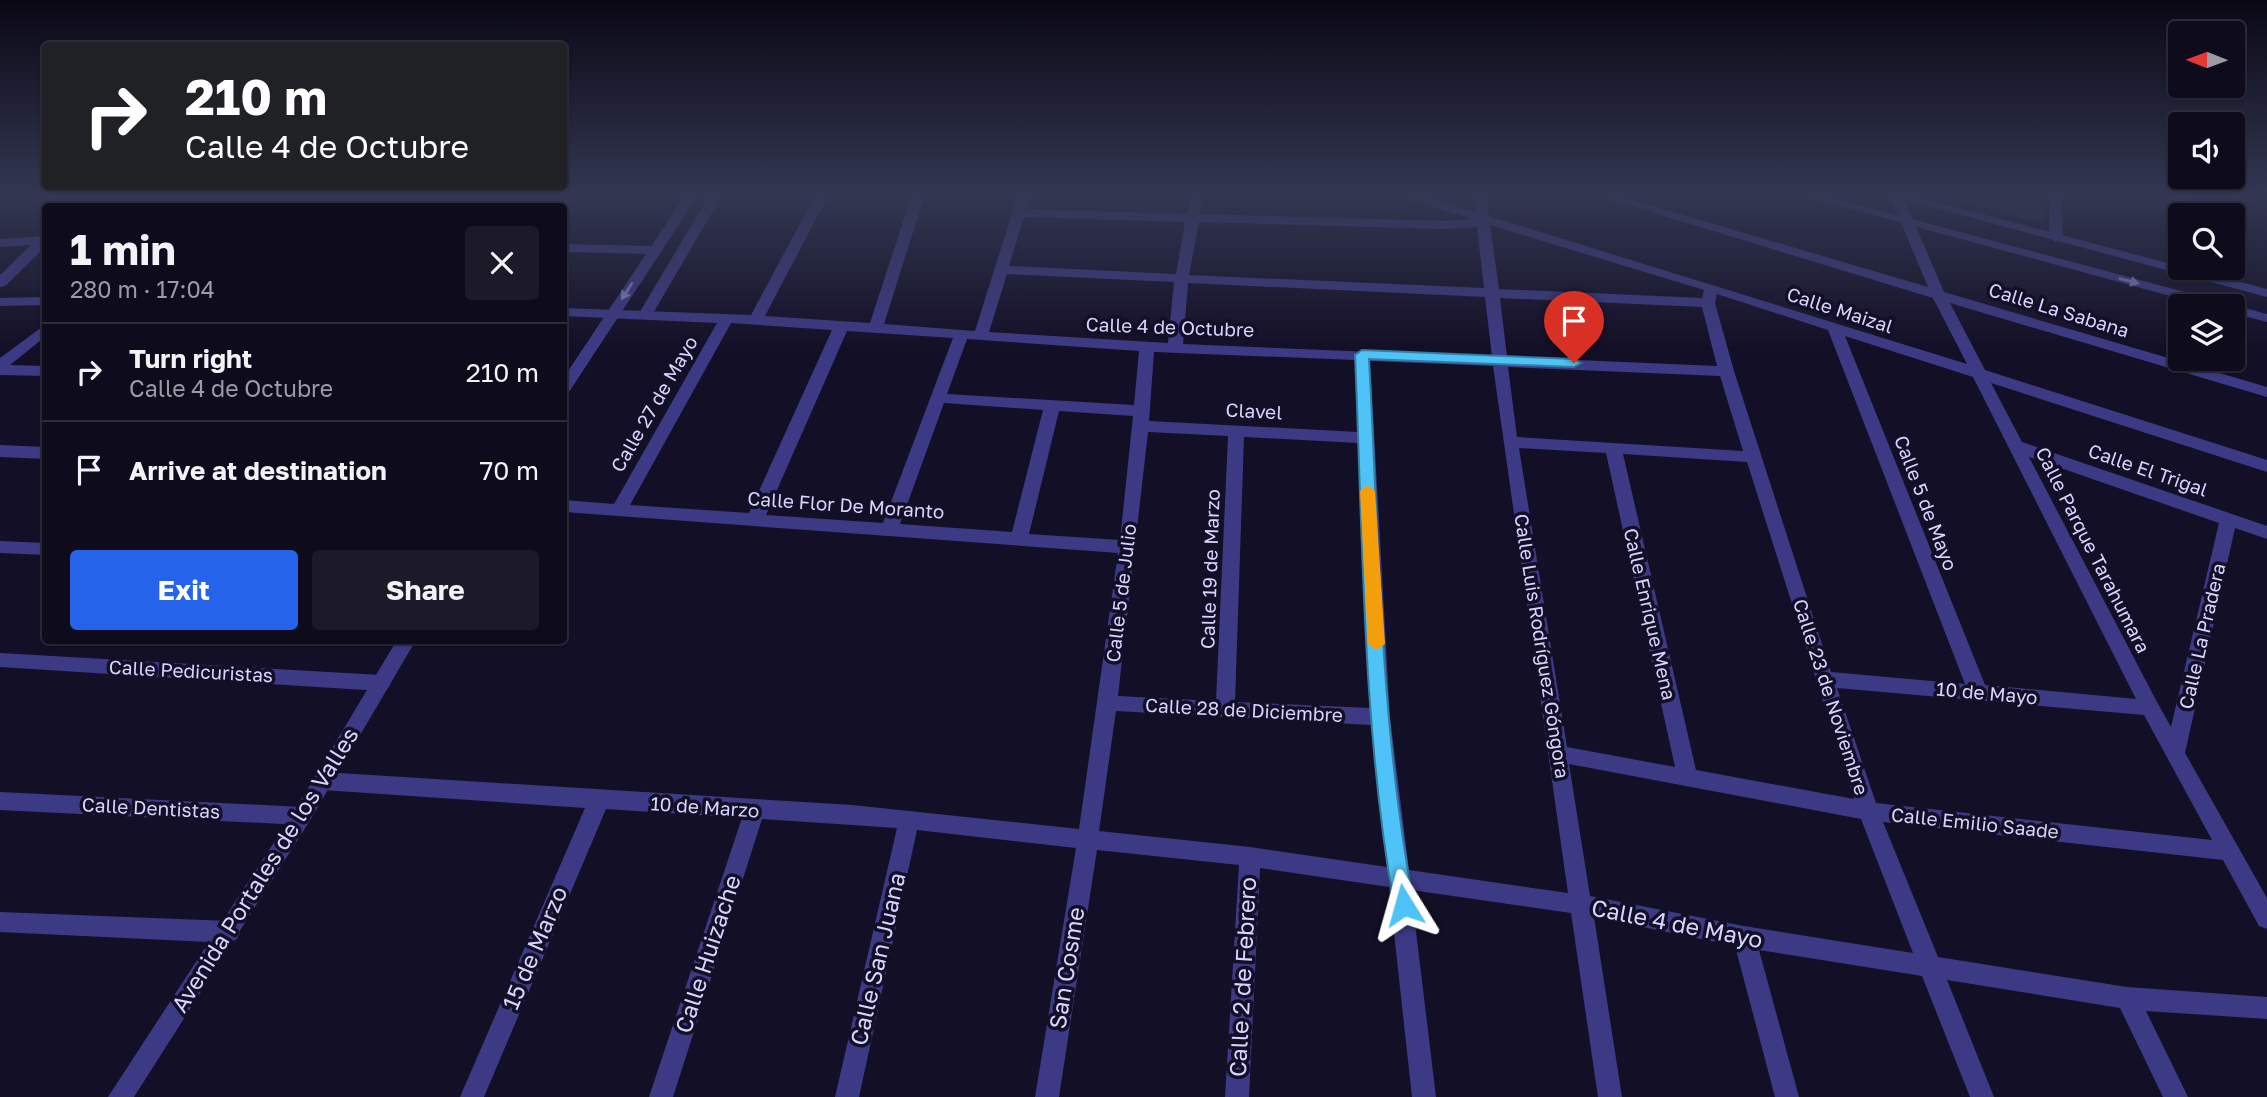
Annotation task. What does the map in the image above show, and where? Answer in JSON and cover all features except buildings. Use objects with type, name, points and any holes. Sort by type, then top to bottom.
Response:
[{"type":"street","points":[[0,284],[40,245]]},
{"type":"street","points":[[567,383],[657,245]]},
{"type":"street","points":[[645,315],[687,245]]},
{"type":"street","points":[[756,320],[796,245]]},
{"type":"street","points":[[875,329],[902,245]]},
{"type":"street","points":[[980,337],[1010,245]]},
{"type":"street","points":[[1175,347],[1188,245]]},
{"type":"street","name":"Calle Luis Rodríguez Góngora","points":[[1487,245],[1498,359],[1583,905],[1610,1097]]},
{"type":"street","name":"Calle Maizal","points":[[1556,245],[1710,296],[1835,329],[1981,374],[2267,466]]},
{"type":"street","name":"Calle La Sabana","points":[[1772,245],[2267,392]]},
{"type":"street","name":"Calle Parque Tarahumara","points":[[1915,245],[2150,708],[2267,919]]},
{"type":"street","points":[[1992,245],[2177,294]]},
{"type":"street","points":[[2090,245],[2168,264]]},
{"type":"street","points":[[567,248],[654,250]]},
{"type":"street","points":[[1002,270],[1492,292],[1710,296]]},
{"type":"street","points":[[2225,280],[2267,293]]},
{"type":"street","name":"Calle 23 de Noviembre","points":[[1710,296],[1726,371],[1868,811],[1982,1097]]},
{"type":"street","points":[[0,302],[42,300]]},
{"type":"street","name":"Calle 4 de Octubre","points":[[567,312],[727,318],[1147,347],[1498,359],[1726,371]]},
{"type":"street","points":[[2245,312],[2267,318]]},
{"type":"street","name":"Calle 27 de Mayo","points":[[618,511],[727,318]]},
{"type":"street","points":[[755,520],[841,327]]},
{"type":"street","name":"Calle 5 de Mayo","points":[[1835,329],[1978,692]]},
{"type":"street","points":[[0,368],[42,331]]},
{"type":"street","points":[[890,528],[961,336]]},
{"type":"street","name":"Calle 5 de Julio","points":[[1087,839],[1108,703],[1142,418],[1147,347]]},
{"type":"street","points":[[1362,355],[1380,717],[1393,843],[1401,878],[1424,1097]]},
{"type":"street","points":[[0,368],[42,371]]},
{"type":"street","name":"Clavel","points":[[938,398],[1052,407],[1236,430],[1365,438]]},
{"type":"street","points":[[1019,538],[1052,407]]},
{"type":"street","name":"Calle 19 de Marzo","points":[[1225,709],[1236,430]]},
{"type":"street","points":[[1510,442],[1614,451],[1753,457]]},
{"type":"street","name":"Calle El Trigal","points":[[2016,446],[2267,533]]},
{"type":"street","points":[[0,451],[42,453]]},
{"type":"street","name":"Calle Enrique Mena","points":[[1614,451],[1687,776]]},
{"type":"street","name":"Calle Flor De Moranto","points":[[567,506],[1126,547]]},
{"type":"street","name":"Calle La Pradera","points":[[2175,753],[2228,519]]},
{"type":"street","points":[[0,547],[42,549]]},
{"type":"street","name":"Avenida Portales de los Valles","points":[[120,1097],[302,816],[405,644]]},
{"type":"street","name":"Calle Pedicuristas","points":[[0,660],[382,682]]},
{"type":"street","name":"10 de Mayo","points":[[1824,679],[2150,708]]},
{"type":"street","name":"Calle 28 de Diciembre","points":[[1108,703],[1380,717]]},
{"type":"street","name":"Calle Emilio Saade","points":[[1559,754],[1868,811],[2227,850]]},
{"type":"street","name":"10 de Marzo","points":[[323,781],[852,814],[1087,839]]},
{"type":"street","name":"Calle Dentistas","points":[[0,800],[302,816]]},
{"type":"street","name":"15 de Marzo","points":[[472,1097],[599,800]]},
{"type":"street","name":"Calle Huizache","points":[[661,1097],[755,810]]},
{"type":"street","name":"Calle San Juana","points":[[847,1097],[909,820]]},
{"type":"street","name":"Calle 4 de Mayo","points":[[1087,839],[1250,857],[1583,905],[1744,937],[2127,998],[2267,1008]]},
{"type":"street","name":"San Cosme","points":[[1046,1097],[1087,839]]},
{"type":"street","name":"Calle 2 de Febrero","points":[[1237,1097],[1250,857]]},
{"type":"street","points":[[0,922],[229,932]]},
{"type":"street","points":[[1744,937],[1787,1097]]},
{"type":"street","points":[[2127,998],[2176,1097]]},
{"type":"slow traffic","points":[[1368,491],[1376,644]]},
{"type":"route","points":[[1404,905],[1393,843],[1380,717],[1362,355],[1574,363]]}]
